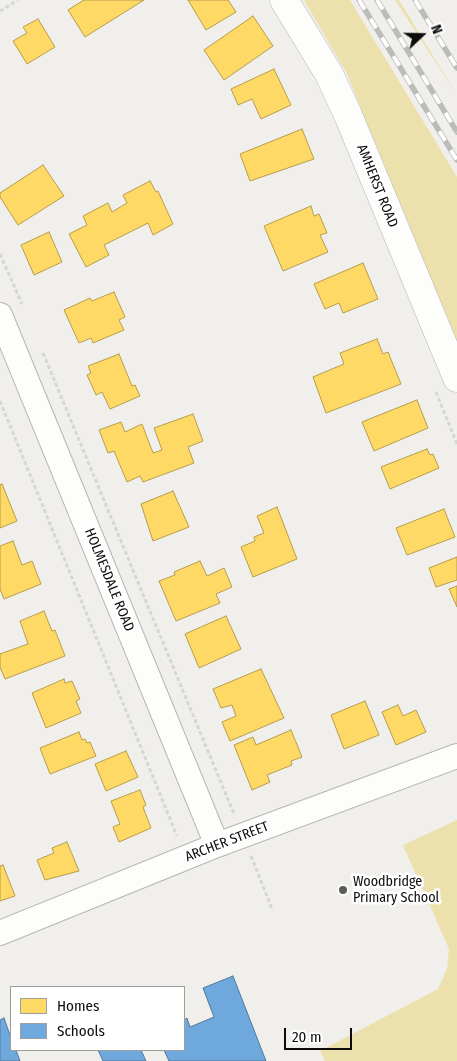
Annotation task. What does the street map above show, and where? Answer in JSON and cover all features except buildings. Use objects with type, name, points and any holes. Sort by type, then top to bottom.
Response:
[{"type":"street","name":"AMHERST ROAD","points":[[284,0],[329,74],[348,115],[457,378]]},
{"type":"street","name":"HOLMESDALE ROAD","points":[[0,315],[217,845]]},
{"type":"street","name":"ARCHER STREET","points":[[0,933],[217,845],[457,756]]},
{"type":"path","points":[[0,11],[18,0]]},
{"type":"path","points":[[0,254],[26,312]]},
{"type":"path","points":[[41,349],[236,819]]},
{"type":"path","points":[[0,401],[179,842]]},
{"type":"path","points":[[247,847],[272,909]]},
{"type":"shaded area","points":[[304,0],[350,0],[457,177],[457,343],[347,74]]},
{"type":"shaded area","points":[[395,0],[399,0],[457,95]]},
{"type":"shaded area","points":[[457,820],[457,1061],[325,1061],[320,1051],[438,989],[447,969],[449,949],[403,845]]},
{"type":"railway","points":[[359,0],[457,160]]},
{"type":"railway","points":[[377,0],[457,132]]},
{"type":"railway","points":[[415,0],[457,68]]},
{"type":"place","name":"Woodbridge Primary School","points":[[343,890]]}]
